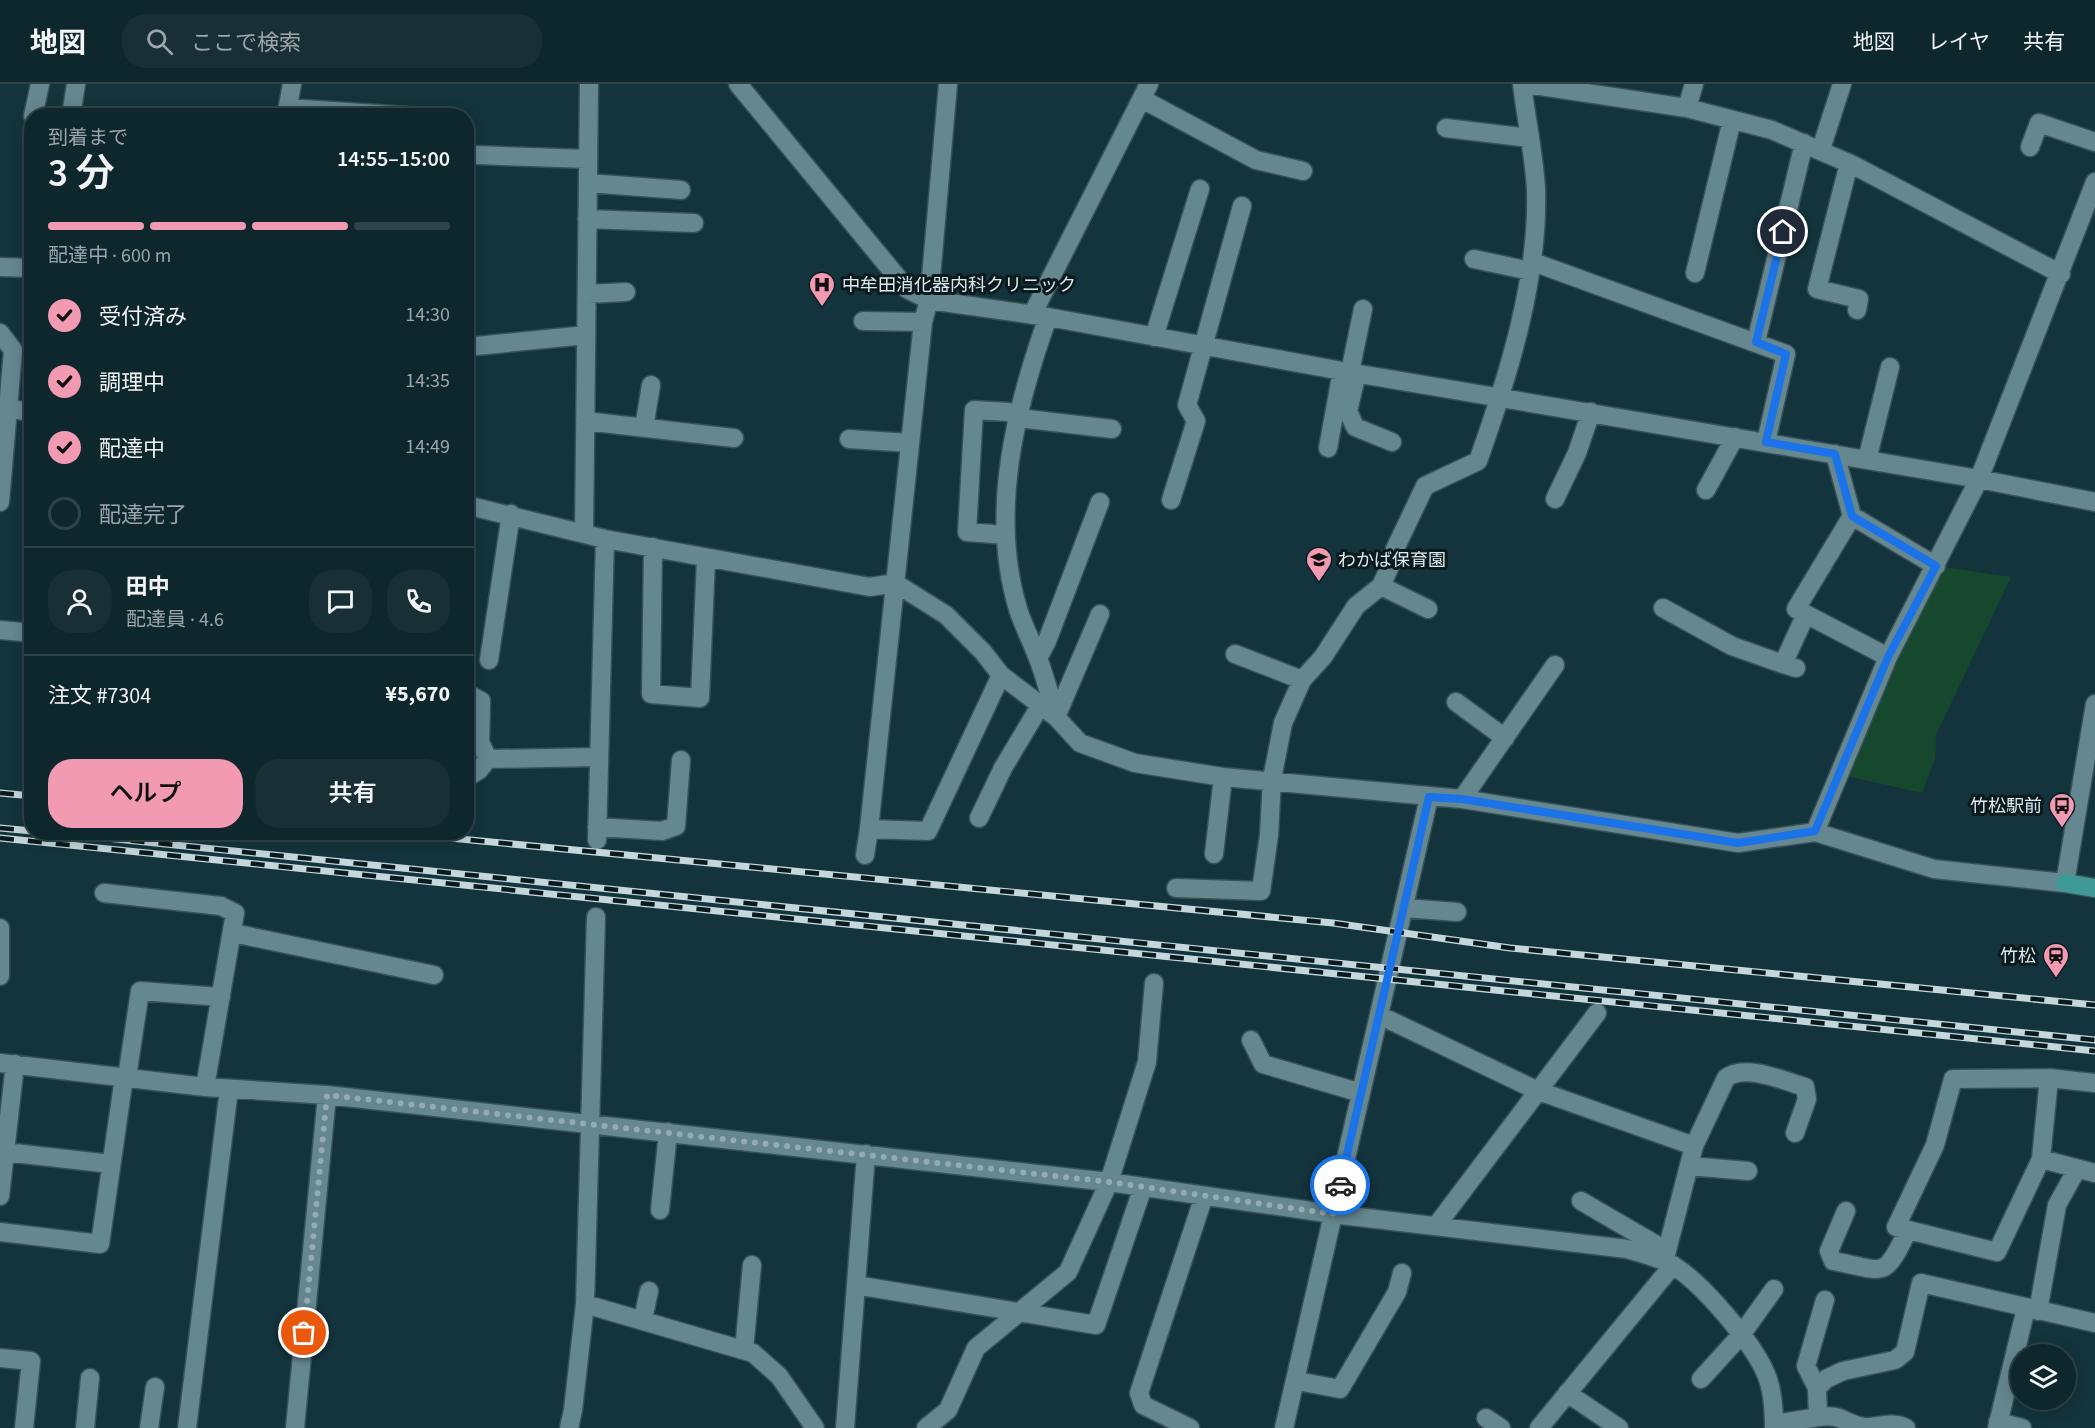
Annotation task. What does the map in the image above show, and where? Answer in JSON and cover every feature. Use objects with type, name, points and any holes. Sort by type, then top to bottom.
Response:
[{"type":"main road","points":[[2066,883],[2095,888]]},
{"type":"street","points":[[34,108],[40,84]]},
{"type":"street","points":[[72,108],[76,84]]},
{"type":"street","points":[[288,108],[292,84]]},
{"type":"street","points":[[585,534],[589,84]]},
{"type":"street","points":[[738,84],[908,289],[929,300],[1040,316],[1154,338],[1979,479],[2095,502]]},
{"type":"street","points":[[757,84],[757,106]]},
{"type":"street","points":[[866,855],[923,322],[929,300],[948,84]]},
{"type":"street","points":[[1176,888],[1261,891],[1269,835],[1272,780],[1283,723],[1302,680],[1323,657],[1356,606],[1381,586],[1425,486],[1478,461],[1501,396],[1532,267],[1536,188],[1522,84]]},
{"type":"street","points":[[1527,84],[1687,108],[1772,130],[1849,163],[2061,274]]},
{"type":"street","points":[[1687,108],[1694,84]]},
{"type":"street","points":[[1756,342],[1813,146],[1842,84]]},
{"type":"street","points":[[1056,717],[1038,658],[1018,609],[1009,569],[1006,535],[1007,475],[1040,316],[1146,91],[1256,160],[1303,171]]},
{"type":"street","points":[[1695,273],[1732,120]]},
{"type":"street","points":[[2030,147],[2039,123],[2095,142]]},
{"type":"street","points":[[1446,128],[1529,138]]},
{"type":"street","points":[[476,155],[588,159]]},
{"type":"street","points":[[1849,163],[1816,289],[1860,299]]},
{"type":"street","points":[[1815,831],[1888,657],[1979,479],[2061,274],[2095,182]]},
{"type":"street","points":[[588,183],[681,190]]},
{"type":"street","points":[[1154,338],[1200,189]]},
{"type":"street","points":[[1171,500],[1196,421],[1187,405],[1242,206]]},
{"type":"street","points":[[587,219],[694,223]]},
{"type":"street","points":[[1474,259],[1532,267],[1786,354],[1766,442]]},
{"type":"street","points":[[0,267],[24,268]]},
{"type":"street","points":[[587,294],[627,292]]},
{"type":"street","points":[[1328,448],[1350,372],[1363,309]]},
{"type":"street","points":[[863,321],[923,322]]},
{"type":"street","points":[[0,333],[13,351],[5,407],[0,502]]},
{"type":"street","points":[[474,346],[586,335]]},
{"type":"street","points":[[1867,460],[1890,367]]},
{"type":"street","points":[[1350,372],[1348,411],[1355,427],[1392,442]]},
{"type":"street","points":[[644,428],[651,385]]},
{"type":"street","points":[[5,407],[24,411]]},
{"type":"street","points":[[1006,535],[967,532],[974,410],[1009,412],[1019,418],[1112,429]]},
{"type":"street","points":[[1555,499],[1577,453],[1591,412]]},
{"type":"street","points":[[585,421],[734,438]]},
{"type":"street","points":[[1706,490],[1735,437]]},
{"type":"street","points":[[849,439],[910,443]]},
{"type":"street","points":[[1835,454],[1852,516],[1936,566]]},
{"type":"street","points":[[1038,658],[1047,641],[1100,502]]},
{"type":"street","points":[[474,507],[605,539],[706,559],[870,587],[895,584],[946,615],[983,652],[1001,675],[1056,717],[1080,743],[1135,762],[1223,777],[1462,799],[1738,843],[1815,831],[1934,869],[2066,883],[2091,758],[2095,704]]},
{"type":"street","points":[[489,660],[511,514]]},
{"type":"street","points":[[1852,516],[1796,609],[1888,657]]},
{"type":"street","points":[[605,539],[597,833],[662,831],[676,826],[681,760]]},
{"type":"street","points":[[653,547],[651,694],[700,698],[706,559]]},
{"type":"street","points":[[1381,586],[1428,609]]},
{"type":"street","points":[[1663,608],[1732,646],[1790,666],[1806,614]]},
{"type":"street","points":[[1056,717],[1100,614]]},
{"type":"street","points":[[0,630],[24,632]]},
{"type":"street","points":[[1234,654],[1302,680]]},
{"type":"street","points":[[1462,799],[1556,665]]},
{"type":"street","points":[[869,829],[928,831],[1001,675]]},
{"type":"street","points":[[474,697],[481,701],[480,741],[488,759]]},
{"type":"street","points":[[1456,702],[1504,738]]},
{"type":"street","points":[[979,818],[1003,768],[1040,706]]},
{"type":"street","points":[[474,773],[488,759],[598,757]]},
{"type":"street","points":[[1214,854],[1223,777]]},
{"type":"street","points":[[1284,1428],[1297,1381],[1333,1214],[1381,1016],[1429,797]]},
{"type":"street","points":[[104,893],[221,906],[235,914],[204,1087]]},
{"type":"street","points":[[1405,908],[1457,912]]},
{"type":"street","points":[[569,1428],[585,1305],[596,917]]},
{"type":"street","points":[[0,928],[0,976]]},
{"type":"street","points":[[233,933],[434,975]]},
{"type":"street","points":[[926,1428],[948,1410],[976,1348],[1068,1272],[1109,1182],[1147,1062],[1154,983]]},
{"type":"street","points":[[0,1232],[100,1244],[140,990],[221,998]]},
{"type":"street","points":[[1436,1226],[1597,1013]]},
{"type":"street","points":[[1381,1016],[1538,1090],[1694,1146]]},
{"type":"street","points":[[1251,1040],[1263,1064],[1361,1093]]},
{"type":"street","points":[[0,1196],[5,1152],[7,1063],[204,1087],[327,1095],[591,1123],[1109,1182],[1333,1214],[1627,1249],[1668,1260]]},
{"type":"street","points":[[1539,1428],[1668,1260],[1694,1146],[1726,1078],[1733,1072],[1746,1072],[1805,1087],[1807,1100],[1795,1133]]},
{"type":"street","points":[[2049,1078],[2041,1159],[1997,1252],[1907,1232],[1896,1227],[1935,1145],[1953,1078],[2049,1078],[2095,1083]]},
{"type":"street","points":[[187,1428],[229,1089]]},
{"type":"street","points":[[295,1428],[327,1095]]},
{"type":"street","points":[[660,1210],[668,1132]]},
{"type":"street","points":[[5,1152],[111,1164]]},
{"type":"street","points":[[845,1428],[866,1154]]},
{"type":"street","points":[[2041,1159],[2095,1173]]},
{"type":"street","points":[[1689,1166],[1748,1171]]},
{"type":"street","points":[[2022,1428],[1998,1425],[2032,1309],[2057,1205],[2077,1168]]},
{"type":"street","points":[[856,1286],[1096,1325],[1143,1187]]},
{"type":"street","points":[[1190,1428],[1161,1422],[1143,1405],[1139,1393],[1204,1196]]},
{"type":"street","points":[[1581,1201],[1668,1260],[1706,1293],[1741,1335],[1767,1374],[1774,1411],[1774,1426],[1834,1414],[1863,1427],[1898,1424],[1906,1428]]},
{"type":"street","points":[[1846,1211],[1829,1251],[1833,1261],[1881,1270],[1891,1264],[1907,1232]]},
{"type":"street","points":[[744,1350],[752,1265]]},
{"type":"street","points":[[1297,1381],[1340,1389],[1397,1292],[1402,1273]]},
{"type":"street","points":[[1817,1388],[1826,1379],[1843,1371],[1895,1360],[1905,1352],[1921,1282],[2095,1323]]},
{"type":"street","points":[[1701,1379],[1741,1335],[1774,1289]]},
{"type":"street","points":[[643,1319],[649,1291]]},
{"type":"street","points":[[1818,1417],[1817,1388],[1806,1366],[1825,1300]]},
{"type":"street","points":[[585,1305],[643,1319],[674,1332],[753,1353],[779,1377],[815,1428]]},
{"type":"street","points":[[0,1358],[31,1361],[24,1428]]},
{"type":"street","points":[[85,1428],[90,1378]]},
{"type":"street","points":[[149,1428],[155,1387]]},
{"type":"street","points":[[1567,1393],[1619,1428]]},
{"type":"street","points":[[1486,1418],[1502,1428]]},
{"type":"green space","points":[[1943,567],[2011,577],[1936,735],[1935,759],[1922,793],[1847,776],[1893,661]]},
{"type":"railway","points":[[0,793],[24,795]]},
{"type":"railway","points":[[0,828],[24,830]]},
{"type":"railway","points":[[0,838],[2095,1051]]},
{"type":"railway","points":[[126,840],[2095,1040]]},
{"type":"railway","points":[[470,840],[1333,923],[1510,948],[2095,1005]]},
{"type":"way so far","points":[[304,1333],[327,1095],[1109,1182],[1333,1214],[1340,1185]]},
{"type":"place","name":"中牟田消化器内科クリニック","points":[[822,308]]},
{"type":"place","name":"わかば保育園","points":[[1319,583]]},
{"type":"place","name":"竹松駅前","points":[[2062,829]]},
{"type":"place","name":"竹松","points":[[2056,979]]},
{"type":"route","points":[[1340,1185],[1381,1016],[1429,797],[1462,799],[1738,843],[1815,831],[1888,657],[1936,566],[1869,524],[1852,516],[1835,454],[1766,442],[1786,354],[1756,342],[1783,232]]}]
